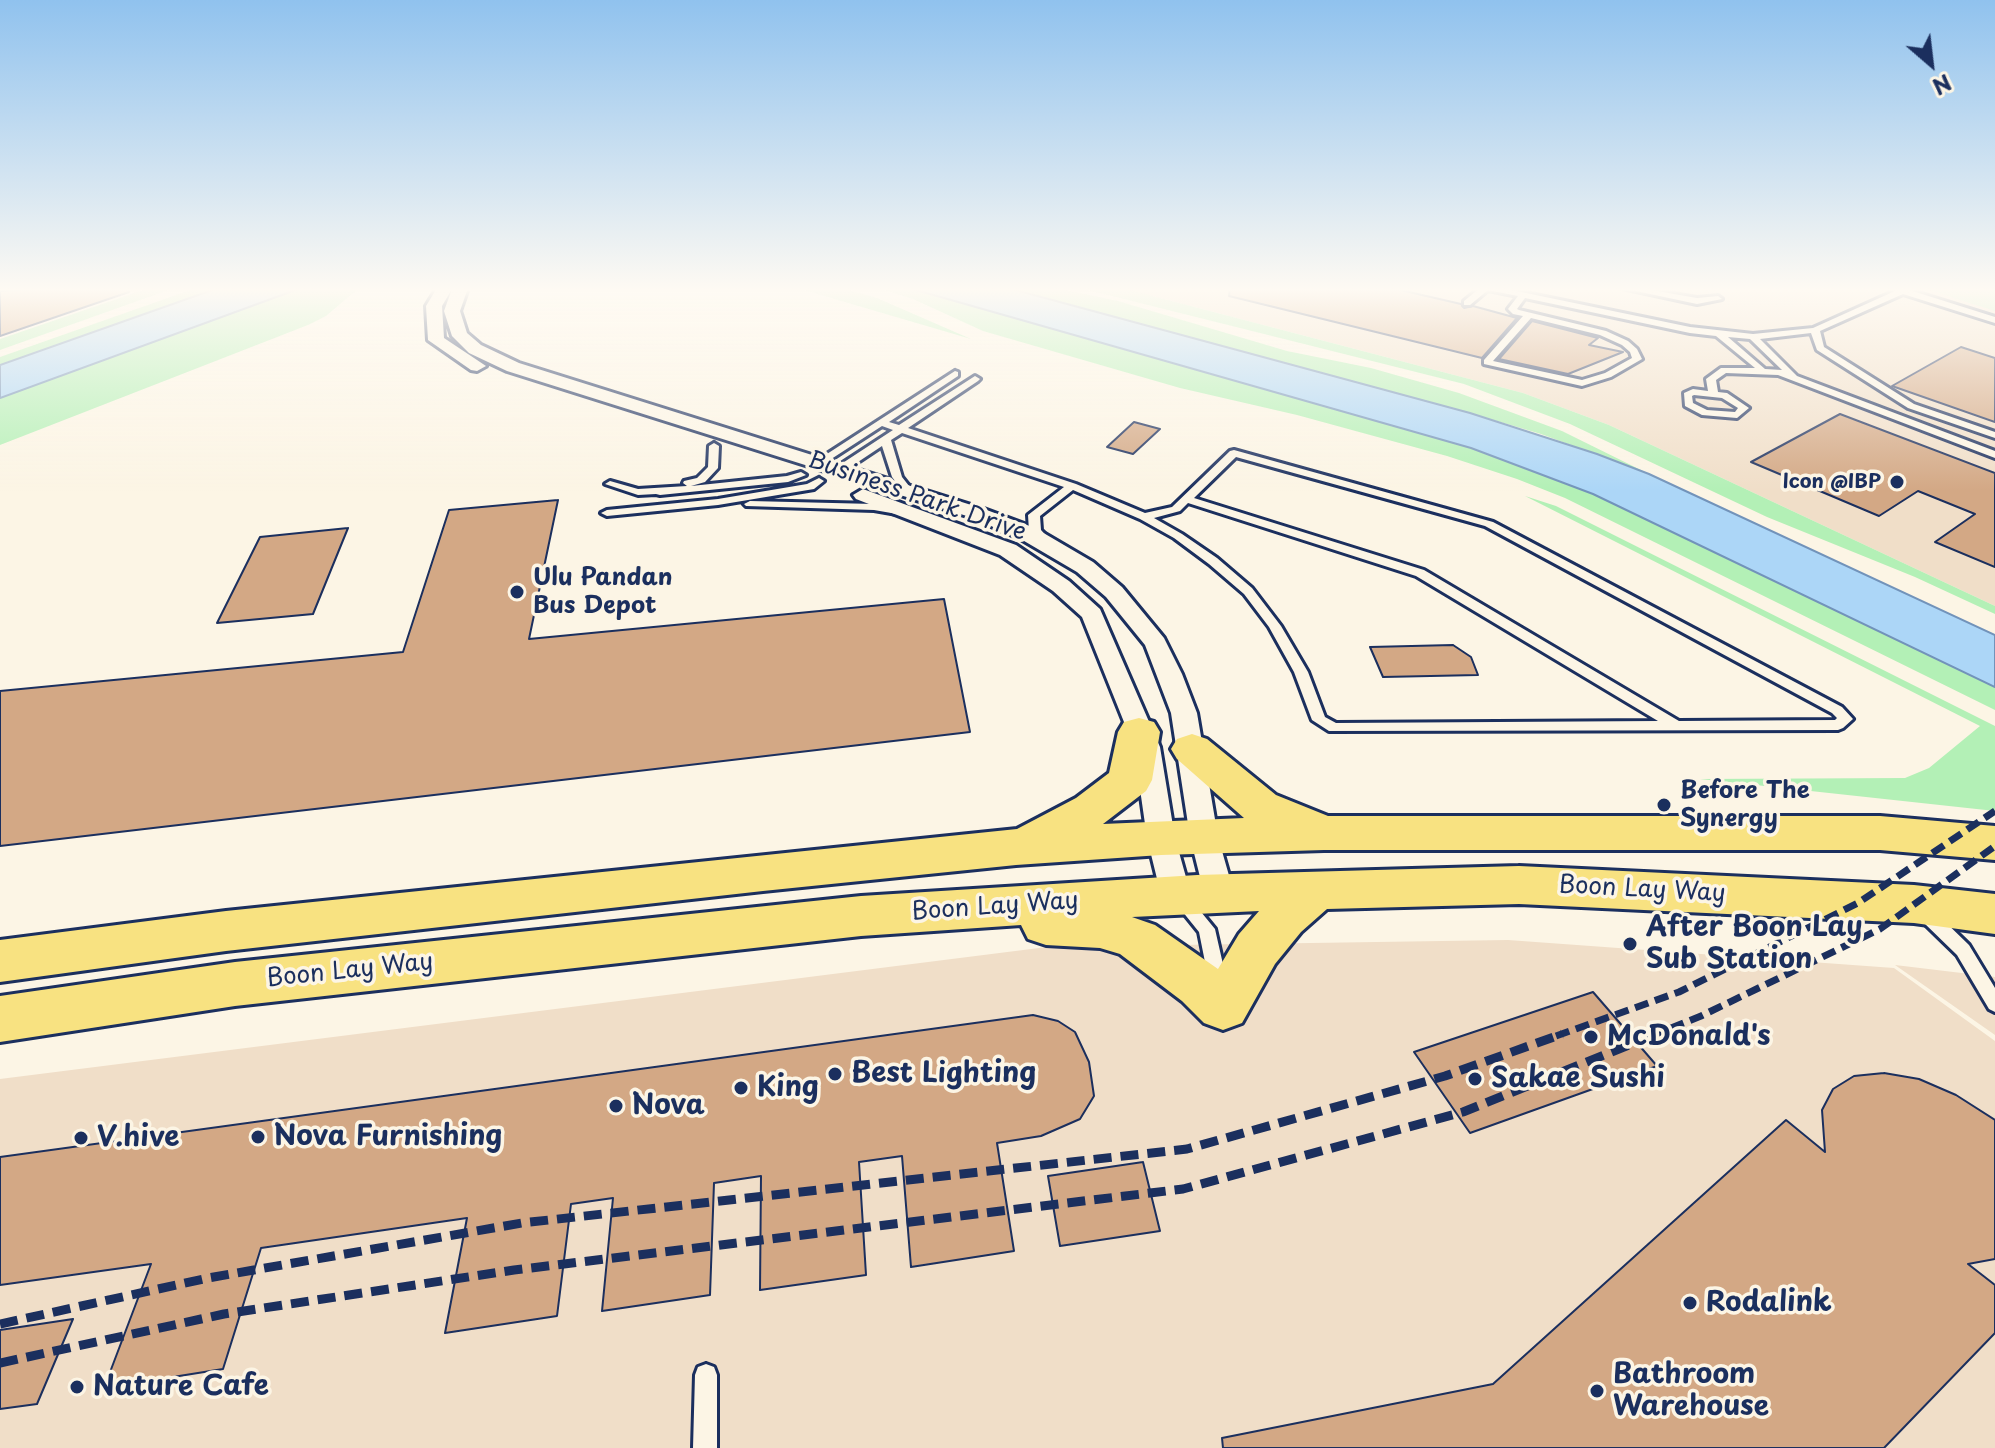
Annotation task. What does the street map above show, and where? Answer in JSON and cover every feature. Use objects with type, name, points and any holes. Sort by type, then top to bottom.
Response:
[{"type":"main road","points":[[1016,847],[1092,810],[1130,780],[1139,732]]},
{"type":"main road","points":[[1192,749],[1260,807],[1324,833]]},
{"type":"main road","points":[[0,961],[226,931],[1016,847],[1183,837],[1324,833],[1880,833],[1995,843]]},
{"type":"main road","name":"Boon Lay Way","points":[[0,1019],[235,984],[861,916],[1201,906],[1317,890],[1519,885],[1914,904],[1995,914]]},
{"type":"main road","points":[[861,916],[1100,928],[1137,939],[1161,954],[1223,1007],[1257,949],[1283,918],[1317,890]]},
{"type":"street","name":"Business Park Drive","points":[[458,356],[544,391],[714,446],[912,502],[977,513],[1047,544],[1085,567],[1114,592],[1156,643],[1184,713],[1192,749],[1183,837],[1201,906]]},
{"type":"street","name":"Business Park Drive","points":[[489,356],[513,367],[813,473],[839,470],[1008,550],[1061,586],[1092,614],[1183,837],[1201,906]]},
{"type":"lane","points":[[1493,356],[1487,362],[1582,383],[1608,375],[1637,359],[1636,356]]},
{"type":"lane","points":[[1745,356],[1761,369]]},
{"type":"lane","points":[[1773,356],[1795,377]]},
{"type":"lane","points":[[1832,356],[1911,406],[1995,435]]},
{"type":"lane","points":[[1713,392],[1711,379],[1715,374],[1724,370],[1761,369],[1795,377],[1995,455]]},
{"type":"lane","points":[[610,484],[638,492],[660,492],[788,479],[813,473],[880,422],[955,374]]},
{"type":"lane","points":[[839,470],[975,379]]},
{"type":"lane","points":[[1693,392],[1713,392],[1734,398],[1744,408],[1743,412],[1716,415],[1695,409],[1685,399],[1693,392]]},
{"type":"lane","points":[[880,422],[1072,486],[1144,517],[1213,561],[1248,591],[1275,626],[1301,672],[1319,720],[1334,728],[1838,725],[1846,719],[1837,710],[1489,524],[1234,453],[1176,509],[1144,517]]},
{"type":"lane","points":[[718,502],[867,507],[912,502],[894,469],[885,438]]},
{"type":"lane","points":[[660,492],[701,480],[713,468],[714,446]]},
{"type":"lane","points":[[607,513],[718,502],[810,487],[813,473]]},
{"type":"lane","points":[[1047,544],[1035,531],[1034,515],[1072,486]]},
{"type":"lane","points":[[1187,499],[1420,573],[1678,727]]},
{"type":"lane","points":[[1914,904],[1963,950],[1995,1004]]},
{"type":"lane","name":"Business Park Drive","points":[[1201,906],[1223,1007]]},
{"type":"lane","points":[[705,1448],[706,1375]]},
{"type":"shaded area","points":[[1380,356],[1995,356],[1995,606],[1609,425],[1523,393]]},
{"type":"shaded area","points":[[1508,940],[1894,968],[1995,1041],[1995,1448],[0,1448],[0,1079],[1047,947]]},
{"type":"shaded area","points":[[1895,965],[1995,977],[1995,1035]]},
{"type":"green space","points":[[4,356],[27,356],[0,365],[0,357]]},
{"type":"green space","points":[[116,356],[230,356],[0,445],[0,398]]},
{"type":"green space","points":[[1068,356],[1146,356],[1471,448],[1593,494],[1995,687],[1995,710],[1565,498],[1517,479],[1447,456],[1297,415],[1180,388]]},
{"type":"green space","points":[[1258,356],[1310,356],[1371,368],[1459,393],[1562,431],[1649,474],[1541,434]]},
{"type":"green space","points":[[1350,356],[1380,356],[1523,393],[1609,425],[1995,606],[1995,614],[1915,577],[1767,517],[1570,424],[1464,384]]},
{"type":"green space","points":[[1525,496],[1556,506],[1995,726],[1995,811],[1700,779],[1905,778],[1929,768],[1980,726]]},
{"type":"water","points":[[27,356],[116,356],[0,398],[0,365]]},
{"type":"water","points":[[1146,356],[1258,356],[1470,413],[1649,474],[1995,635],[1995,687],[1593,494],[1471,448]]},
{"type":"building","points":[[1502,356],[1614,356],[1568,374],[1499,359]]},
{"type":"building","points":[[1946,356],[1995,358],[1995,422],[1892,386]]},
{"type":"building","name":"Icon @IBP","points":[[1840,414],[1995,473],[1995,567],[1935,542],[1975,514],[1918,491],[1879,516],[1751,462]]},
{"type":"building","points":[[1134,422],[1160,429],[1133,454],[1107,447]]},
{"type":"building","points":[[558,500],[529,639],[944,599],[970,732],[0,846],[0,691],[403,652],[449,510]]},
{"type":"building","points":[[348,528],[313,614],[217,623],[260,537]]},
{"type":"building","points":[[1453,645],[1471,657],[1478,675],[1383,677],[1370,647]]},
{"type":"building","points":[[1593,992],[1657,1066],[1470,1133],[1414,1052]]},
{"type":"building","points":[[1033,1015],[1058,1021],[1075,1032],[1089,1062],[1094,1096],[1080,1119],[1041,1136],[997,1143],[1014,1251],[911,1267],[902,1156],[859,1162],[866,1275],[760,1290],[761,1176],[714,1183],[710,1295],[602,1311],[613,1198],[571,1204],[557,1316],[445,1333],[467,1218],[261,1248],[223,1369],[104,1388],[151,1264],[0,1285],[0,1157]]},
{"type":"building","points":[[1884,1073],[1919,1079],[1956,1095],[1995,1120],[1995,1259],[1968,1264],[1995,1285],[1995,1333],[1884,1448],[1223,1448],[1222,1438],[1493,1384],[1786,1120],[1825,1152],[1822,1110],[1833,1089],[1854,1076]]},
{"type":"building","points":[[1143,1162],[1160,1231],[1060,1246],[1048,1176]]},
{"type":"building","points":[[73,1319],[37,1404],[0,1409],[0,1330]]},
{"type":"railway","points":[[1556,1036],[1679,992],[1858,903],[1995,811]]},
{"type":"railway","points":[[1656,1034],[1701,1016],[1880,929],[1995,846]]},
{"type":"railway","points":[[0,1324],[208,1278],[522,1223],[1187,1149],[1445,1076],[1562,1034]]},
{"type":"railway","points":[[0,1363],[224,1314],[514,1270],[1183,1189],[1463,1112],[1656,1034]]},
{"type":"railway","points":[[1651,1036],[1656,1034]]},
{"type":"place","name":"Icon @IBP","points":[[1897,482]]},
{"type":"place","name":"Ulu Pandan Bus Depot","points":[[517,592]]},
{"type":"place","name":"Before The Synergy","points":[[1664,805]]},
{"type":"place","name":"After Boon Lay Sub Station","points":[[1630,944]]},
{"type":"place","name":"McDonald's","points":[[1591,1037]]},
{"type":"place","name":"Best Lighting","points":[[835,1074]]},
{"type":"place","name":"Sakae Sushi","points":[[1475,1079]]},
{"type":"place","name":"King","points":[[741,1088]]},
{"type":"place","name":"Nova","points":[[616,1106]]},
{"type":"place","name":"Nova Furnishing","points":[[258,1137]]},
{"type":"place","name":"V.hive","points":[[81,1138]]},
{"type":"place","name":"Rodalink","points":[[1690,1303]]},
{"type":"place","name":"Nature Cafe","points":[[77,1387]]},
{"type":"place","name":"Bathroom Warehouse","points":[[1597,1391]]}]
